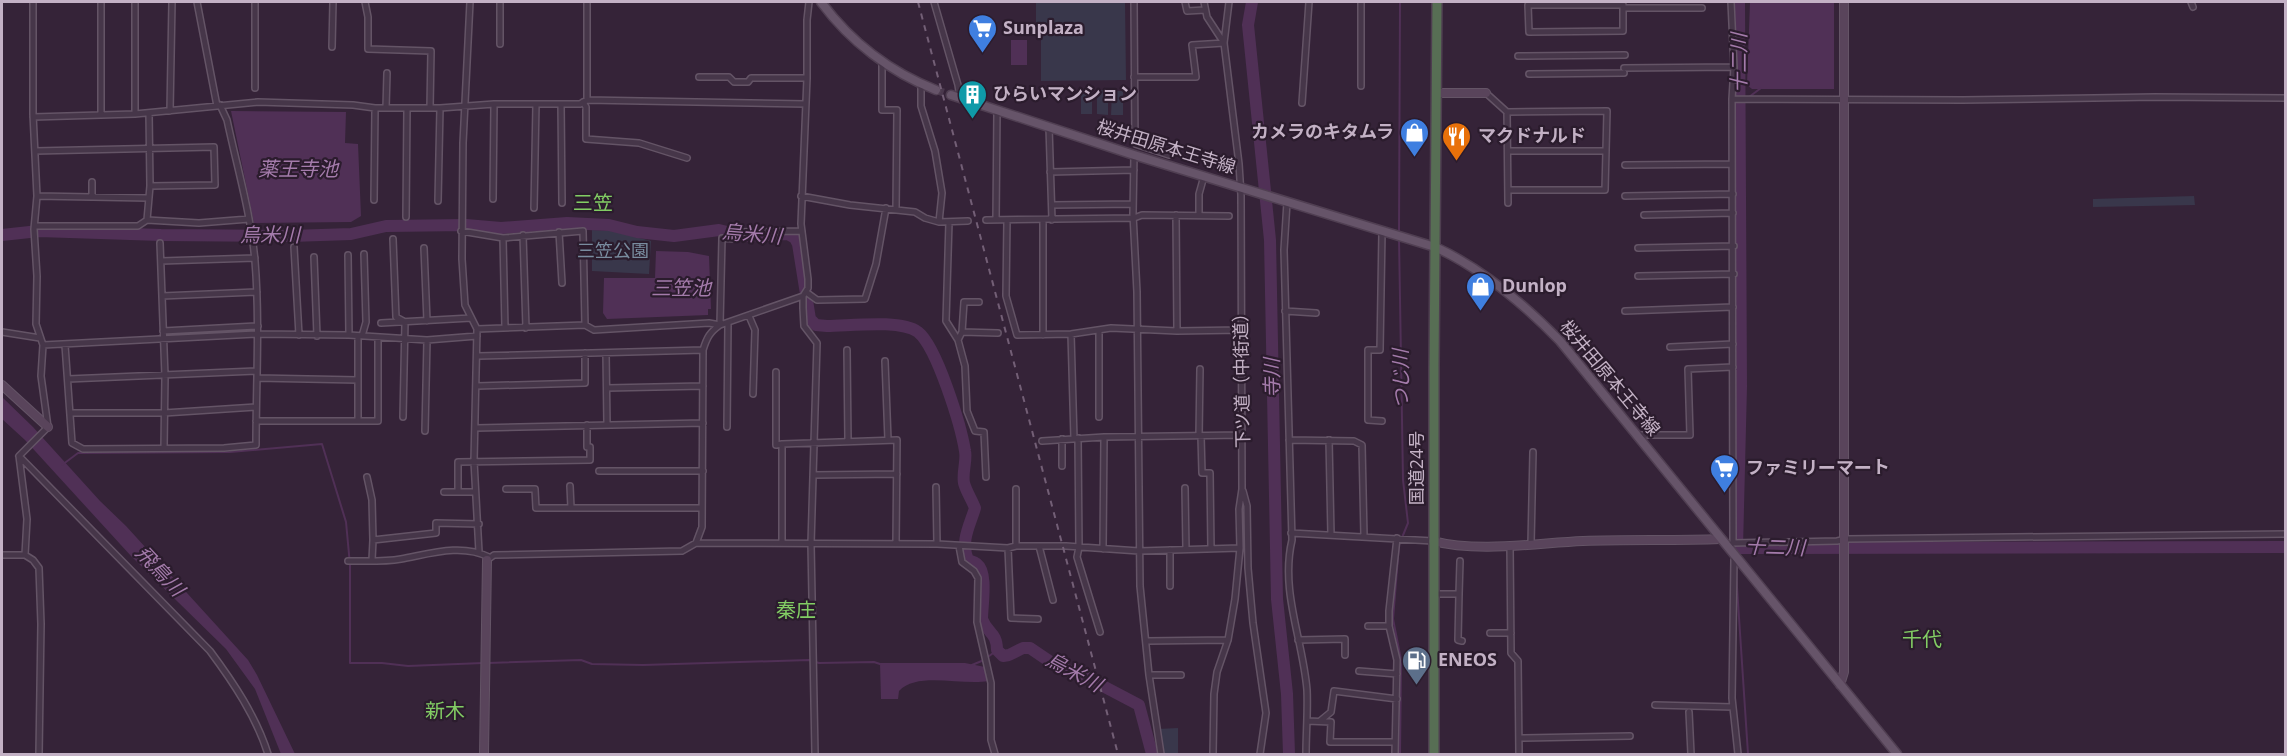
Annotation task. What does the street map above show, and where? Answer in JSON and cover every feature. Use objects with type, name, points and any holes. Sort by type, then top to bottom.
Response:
[{"type":"highway","name":"国道24号","points":[[1434,754],[1433,541],[1437,2]]},
{"type":"main road","points":[[821,2],[853,38],[882,61],[921,84],[936,90]]},
{"type":"main road","name":"桜井田原本王寺線","points":[[956,97],[1134,155],[1436,248],[1505,291],[1560,341],[1727,542],[1736,557],[1897,754]]},
{"type":"street","points":[[33,2],[33,117],[37,196],[36,324],[43,345],[41,376],[47,428]]},
{"type":"street","points":[[101,2],[101,114]]},
{"type":"street","points":[[135,2],[135,114]]},
{"type":"street","points":[[170,111],[172,2]]},
{"type":"street","points":[[65,345],[72,443],[82,449],[256,445],[258,326],[252,235],[227,120],[218,106],[197,2]]},
{"type":"street","points":[[255,2],[255,88]]},
{"type":"street","points":[[332,47],[333,2]]},
{"type":"street","points":[[365,2],[368,17],[368,49],[431,51],[430,108]]},
{"type":"street","points":[[470,2],[461,227],[465,305],[477,329],[474,461],[479,552]]},
{"type":"street","points":[[500,2],[500,44]]},
{"type":"street","points":[[587,2],[586,140],[639,143],[687,158]]},
{"type":"street","points":[[809,2],[807,104],[801,196],[802,231],[808,279],[804,326],[817,343],[812,544],[815,754]]},
{"type":"street","points":[[934,2],[958,85],[956,97]]},
{"type":"street","points":[[1134,2],[1135,144],[1169,155]]},
{"type":"street","points":[[1185,2],[1187,11],[1205,10]]},
{"type":"street","name":"下ツ道（中街道）","points":[[1204,2],[1205,10],[1224,43],[1243,188],[1240,548],[1228,640],[1217,672],[1214,694],[1213,754]]},
{"type":"street","points":[[1134,77],[1196,77],[1192,45],[1224,43],[1229,2]]},
{"type":"street","points":[[1302,102],[1309,2]]},
{"type":"street","points":[[1361,2],[1361,87]]},
{"type":"street","points":[[1727,542],[1734,274],[1732,99],[1734,67],[1731,2]]},
{"type":"street","points":[[1840,685],[1844,672],[1845,544],[1844,2]]},
{"type":"street","points":[[1624,5],[1623,31],[1528,33],[1528,5],[1624,5],[1702,8]]},
{"type":"street","points":[[1518,56],[1625,55]]},
{"type":"street","points":[[882,61],[882,110],[897,110],[896,209]]},
{"type":"street","points":[[1529,74],[1734,67]]},
{"type":"street","points":[[386,108],[387,73]]},
{"type":"street","points":[[699,77],[729,77],[734,82],[748,82],[751,78],[807,78]]},
{"type":"street","points":[[921,84],[921,106],[935,151],[942,193],[939,222]]},
{"type":"street","points":[[1436,93],[1486,93],[1507,112],[1606,111],[1605,190],[1508,190]]},
{"type":"street","points":[[1732,99],[2286,98]]},
{"type":"street","points":[[33,117],[135,114],[258,102],[352,105],[375,108],[580,104],[585,101],[807,104]]},
{"type":"street","points":[[493,199],[494,104]]},
{"type":"street","points":[[534,208],[536,104]]},
{"type":"street","points":[[561,104],[562,202]]},
{"type":"street","points":[[374,200],[375,108]]},
{"type":"street","points":[[406,217],[408,108]]},
{"type":"street","points":[[438,201],[440,108]]},
{"type":"street","points":[[996,220],[997,110]]},
{"type":"street","points":[[1507,112],[1508,203]]},
{"type":"street","points":[[147,220],[150,186],[149,113]]},
{"type":"street","points":[[1049,127],[1052,220]]},
{"type":"street","points":[[35,151],[214,147],[215,184],[150,186]]},
{"type":"street","points":[[1508,151],[1606,151]]},
{"type":"street","points":[[1134,155],[1139,551],[1144,635],[1147,641],[1149,675],[1161,754]]},
{"type":"street","points":[[1625,165],[1732,164]]},
{"type":"street","points":[[1050,172],[1134,170]]},
{"type":"street","points":[[1199,215],[1199,194],[1204,176]]},
{"type":"street","points":[[92,182],[92,197]]},
{"type":"street","points":[[1625,196],[1733,194]]},
{"type":"street","points":[[37,196],[148,198]]},
{"type":"street","points":[[801,196],[850,205],[915,212],[939,222],[968,221]]},
{"type":"street","points":[[1284,201],[1291,533],[1288,556],[1289,585],[1307,690],[1306,754]]},
{"type":"street","points":[[1052,205],[1133,204]]},
{"type":"street","points":[[696,543],[702,527],[703,350],[710,332],[720,325],[750,316],[805,294],[817,300],[865,299],[876,264],[886,208]]},
{"type":"street","points":[[1644,215],[1733,213]]},
{"type":"street","points":[[986,220],[1134,218],[1142,215],[1229,216]]},
{"type":"street","points":[[1176,215],[1177,331]]},
{"type":"street","points":[[35,229],[138,226],[147,220],[200,223],[249,219]]},
{"type":"street","points":[[1007,220],[1006,296],[1017,335],[1071,334],[1111,328],[1177,331],[1241,330]]},
{"type":"street","points":[[1042,220],[1043,335]]},
{"type":"street","points":[[949,222],[946,321],[958,340],[965,366],[967,411],[975,431],[984,432],[986,477]]},
{"type":"street","points":[[461,227],[503,238],[583,231],[585,326]]},
{"type":"street","points":[[720,325],[722,238],[736,239],[741,232],[802,231]]},
{"type":"street","points":[[558,232],[562,283]]},
{"type":"street","points":[[1382,232],[1380,350],[1368,350],[1368,420],[1382,421]]},
{"type":"street","points":[[524,235],[526,328]]},
{"type":"street","points":[[503,238],[505,328]]},
{"type":"street","points":[[393,239],[396,317],[405,322]]},
{"type":"street","points":[[159,243],[165,376],[164,448]]},
{"type":"street","points":[[1638,248],[1734,246]]},
{"type":"street","points":[[294,248],[299,335]]},
{"type":"street","points":[[424,248],[427,321]]},
{"type":"street","points":[[358,421],[360,336],[366,322],[364,254]]},
{"type":"street","points":[[348,255],[349,335]]},
{"type":"street","points":[[314,257],[317,336]]},
{"type":"street","points":[[160,261],[255,258]]},
{"type":"street","points":[[1638,276],[1734,274]]},
{"type":"street","points":[[162,296],[257,292]]},
{"type":"street","points":[[958,340],[962,332],[964,302],[979,302]]},
{"type":"street","points":[[1625,311],[1733,307]]},
{"type":"street","points":[[1285,311],[1316,313]]},
{"type":"street","points":[[750,316],[755,330],[753,394]]},
{"type":"street","points":[[381,322],[471,318]]},
{"type":"street","points":[[403,417],[405,322]]},
{"type":"street","points":[[477,329],[585,326],[594,330],[710,323],[720,325]]},
{"type":"street","points":[[727,427],[728,323]]},
{"type":"street","points":[[163,331],[258,326]]},
{"type":"street","points":[[1099,330],[1100,417]]},
{"type":"street","points":[[2,332],[40,338]]},
{"type":"street","points":[[962,332],[998,333]]},
{"type":"street","points":[[43,345],[258,334],[349,335],[427,340],[477,336]]},
{"type":"street","points":[[1071,334],[1079,547],[1077,557],[1100,632]]},
{"type":"street","points":[[256,421],[378,421],[378,338]]},
{"type":"street","points":[[425,431],[427,340]]},
{"type":"street","points":[[1670,347],[1733,344]]},
{"type":"street","points":[[478,356],[703,350]]},
{"type":"street","points":[[847,350],[848,441]]},
{"type":"street","points":[[606,353],[608,425]]},
{"type":"street","points":[[477,386],[585,383],[585,354]]},
{"type":"street","points":[[885,361],[888,440]]},
{"type":"street","points":[[1637,435],[1690,435],[1688,369],[1733,367]]},
{"type":"street","points":[[1200,369],[1202,473],[1210,473],[1211,549]]},
{"type":"street","points":[[776,372],[776,445],[897,440],[896,544]]},
{"type":"street","points":[[68,379],[257,375],[358,380]]},
{"type":"street","points":[[2,385],[47,428]]},
{"type":"street","points":[[607,388],[703,386]]},
{"type":"street","points":[[70,413],[164,413],[256,407]]},
{"type":"street","points":[[476,428],[703,423]]},
{"type":"street","points":[[458,492],[458,462],[590,460],[590,447],[587,447],[587,425]]},
{"type":"street","points":[[20,454],[47,428]]},
{"type":"street","points":[[1042,441],[1104,437],[1242,435]]},
{"type":"street","points":[[1103,549],[1104,437]]},
{"type":"street","points":[[1062,439],[1062,466]]},
{"type":"street","points":[[1289,440],[1354,441],[1362,445],[1364,536]]},
{"type":"street","points":[[1329,440],[1331,535]]},
{"type":"street","points":[[782,444],[782,543]]},
{"type":"street","points":[[1531,544],[1533,452]]},
{"type":"street","points":[[20,454],[27,519],[25,555]]},
{"type":"street","points":[[20,454],[210,651],[231,679],[255,722],[268,754]]},
{"type":"street","points":[[599,471],[703,471]]},
{"type":"street","points":[[813,475],[897,474]]},
{"type":"street","points":[[366,477],[372,500],[372,560]]},
{"type":"street","points":[[570,486],[571,508]]},
{"type":"street","points":[[936,487],[937,544]]},
{"type":"street","points":[[506,489],[535,489],[536,508],[702,508]]},
{"type":"street","points":[[1016,489],[1016,546]]},
{"type":"street","points":[[1185,489],[1186,549]]},
{"type":"street","points":[[1242,489],[1247,506],[1248,568],[1253,623],[1266,713],[1260,754]]},
{"type":"street","points":[[444,492],[475,492]]},
{"type":"street","points":[[373,540],[436,533],[436,523],[479,524]]},
{"type":"street","points":[[1291,533],[1401,538],[1448,545],[1510,546],[1836,541],[1845,544],[2286,534]]},
{"type":"street","points":[[1395,754],[1397,660],[1389,626],[1391,589],[1401,538]]},
{"type":"street","points":[[488,558],[494,555],[682,551],[696,543],[937,544],[1008,548],[1016,546],[1079,547],[1139,551],[1240,548]]},
{"type":"street","points":[[963,546],[962,562],[974,571],[978,578],[977,622],[991,683],[991,740],[995,754]]},
{"type":"street","points":[[1039,546],[1053,600]]},
{"type":"street","points":[[1510,546],[1511,653],[1518,661],[1519,754]]},
{"type":"street","points":[[1008,548],[1011,618],[1038,619]]},
{"type":"street","points":[[1170,550],[1170,586]]},
{"type":"street","points":[[348,561],[400,559],[441,551],[479,552],[488,558]]},
{"type":"street","points":[[2,555],[25,555],[39,568],[41,624],[39,754]]},
{"type":"street","points":[[1736,557],[1734,560],[1731,651],[1733,707],[1738,754]]},
{"type":"street","points":[[484,754],[488,558]]},
{"type":"street","points":[[1460,561],[1458,640],[1462,641]]},
{"type":"street","points":[[1433,594],[1459,594]]},
{"type":"street","points":[[1368,626],[1389,626]]},
{"type":"street","points":[[1490,633],[1511,633]]},
{"type":"street","points":[[1298,640],[1345,639],[1345,655]]},
{"type":"street","points":[[1147,641],[1228,640]]},
{"type":"street","points":[[1359,671],[1397,674]]},
{"type":"street","points":[[1149,675],[1181,675]]},
{"type":"street","points":[[1320,721],[1331,712],[1334,691],[1397,699]]},
{"type":"street","points":[[1655,705],[1733,707]]},
{"type":"street","points":[[1689,712],[1691,754]]},
{"type":"street","points":[[1306,721],[1331,722],[1330,742],[1395,742]]},
{"type":"street","points":[[1520,738],[1630,736]]},
{"type":"green space","points":[[1125,2],[1126,80],[1041,81],[1041,38],[1036,38],[1036,3]]},
{"type":"green space","points":[[1081,90],[1092,90],[1092,114],[1081,114]]},
{"type":"green space","points":[[1097,90],[1108,90],[1108,115],[1097,114]]},
{"type":"green space","points":[[1112,91],[1123,91],[1123,115],[1111,115]]},
{"type":"green space","points":[[2194,196],[2195,205],[2093,207],[2093,199]]},
{"type":"green space","name":"三笠公園","points":[[592,230],[613,231],[651,241],[649,274],[592,271]]},
{"type":"green space","points":[[1178,728],[1178,754],[1164,754],[1158,729]]},
{"type":"water","points":[[1750,2],[1834,2],[1834,89],[1752,89],[1747,85]]},
{"type":"water","points":[[1011,40],[1027,40],[1027,65],[1011,65]]},
{"type":"water","name":"薬王寺池","points":[[231,111],[346,112],[345,143],[358,144],[361,216],[351,222],[254,223]]},
{"type":"water","name":"三笠池","points":[[656,251],[688,252],[709,256],[711,309],[708,309],[708,315],[607,319],[603,313],[604,278],[655,278]]},
{"type":"water","name":"飛鳥川","points":[[2,397],[126,526],[248,660],[295,754],[281,754],[255,689],[226,649],[131,556],[25,440],[2,419]]},
{"type":"water","points":[[880,663],[965,663],[985,667],[988,681],[928,680],[907,685],[899,691],[898,699],[881,699]]},
{"type":"waterway","name":"寺川","points":[[1252,2],[1248,25],[1270,240],[1277,599],[1287,694],[1289,754]]},
{"type":"waterway","name":"つじ川","points":[[1399,233],[1400,2]]},
{"type":"waterway","name":"十二川","points":[[1739,2],[1741,386],[1737,548],[2286,547]]},
{"type":"waterway","points":[[1749,97],[1761,88]]},
{"type":"waterway","name":"烏米川","points":[[2,235],[39,231],[291,236],[351,234],[386,226],[466,225],[501,228],[567,223],[609,225],[637,232],[674,236],[719,230],[743,236],[788,234],[795,238],[798,244],[810,319],[816,325],[887,324],[910,328],[918,332],[933,353],[963,439],[964,483],[975,508],[967,533],[966,553],[968,560],[977,564],[982,574],[984,590],[982,619],[994,636],[997,650],[1003,656],[1023,648],[1030,648],[1058,667],[1082,675],[1139,705],[1152,754]]},
{"type":"waterway","name":"つじ川","points":[[1399,238],[1403,480],[1408,523],[1399,545],[1393,619],[1401,660],[1400,754]]},
{"type":"waterway","points":[[62,465],[78,453],[230,452],[322,444],[346,522],[350,565],[350,663],[408,666],[483,663]]},
{"type":"waterway","points":[[1736,572],[1748,754]]},
{"type":"waterway","points":[[972,665],[984,660],[997,650]]},
{"type":"waterway","points":[[488,663],[581,660],[592,664],[643,665],[809,660],[819,663],[874,662],[880,664]]},
{"type":"tunnel","points":[[936,90],[951,95]]},
{"type":"railway","points":[[918,2],[1118,754]]},
{"type":"place","name":"Sunplaza","points":[[982,54]]},
{"type":"place","name":"ひらいマンション","points":[[972,120]]},
{"type":"place","name":"カメラのキタムラ","points":[[1415,158]]},
{"type":"place","name":"マクドナルド","points":[[1457,162]]},
{"type":"place","name":"Dunlop","points":[[1481,312]]},
{"type":"place","name":"ファミリーマート","points":[[1725,494]]},
{"type":"place","name":"ENEOS","points":[[1417,686]]},
{"type":"district","name":"三笠","points":[[593,203]]},
{"type":"district","name":"秦庄","points":[[796,610]]},
{"type":"district","name":"千代","points":[[1922,639]]},
{"type":"district","name":"新木","points":[[445,711]]}]
